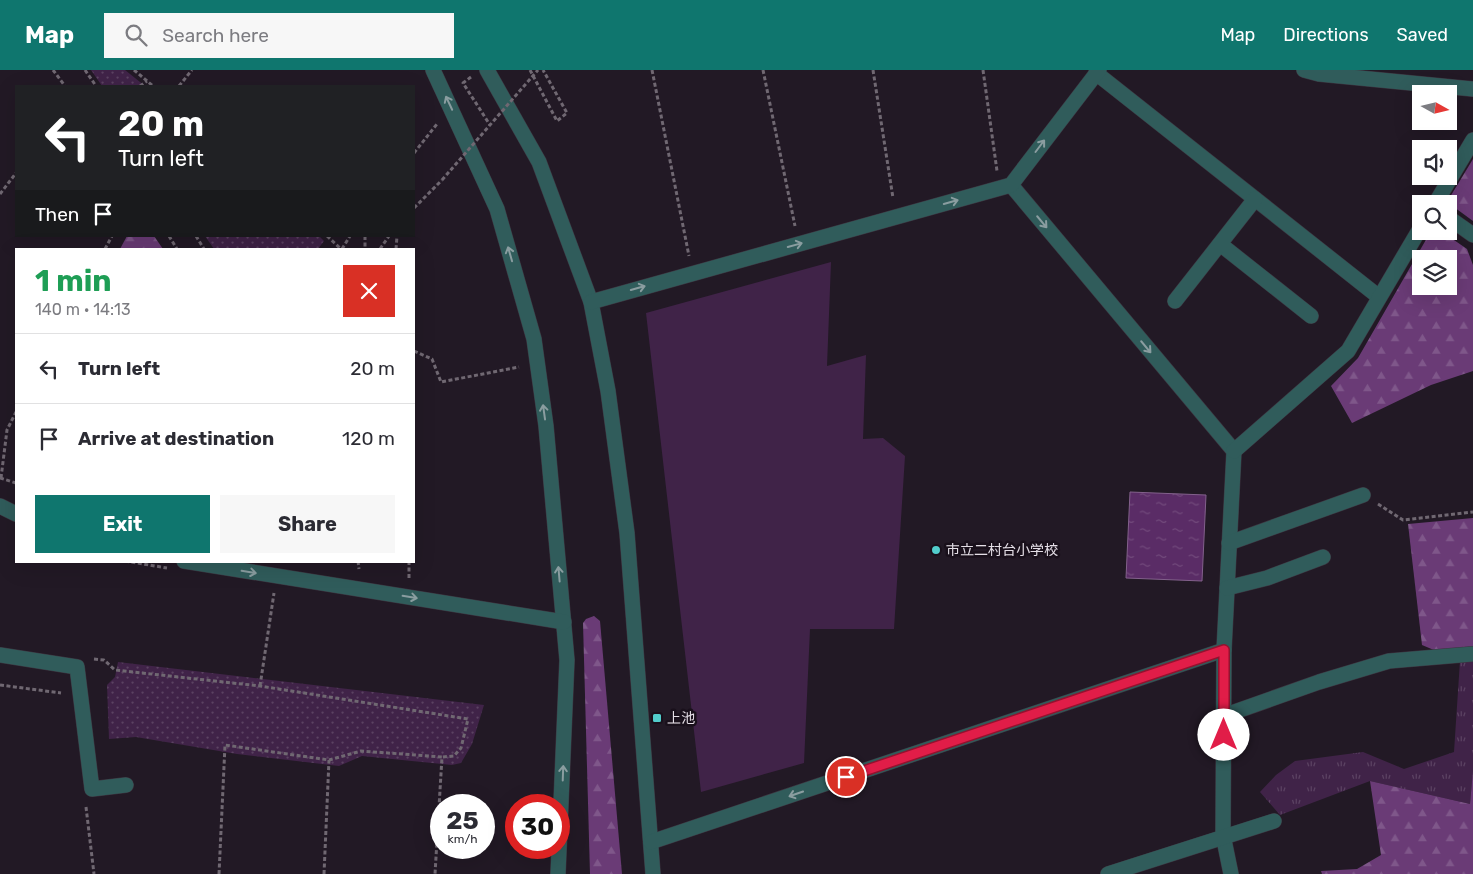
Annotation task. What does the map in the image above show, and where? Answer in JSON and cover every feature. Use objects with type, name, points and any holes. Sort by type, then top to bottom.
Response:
[{"type":"street","points":[[433,70],[497,209],[534,340],[546,426],[567,660],[558,874]]},
{"type":"street","points":[[487,70],[539,162],[591,302],[608,391],[627,533],[653,874]]},
{"type":"street","points":[[1304,70],[1319,74],[1473,89]]},
{"type":"street","points":[[591,302],[1005,182],[1097,71],[1379,297]]},
{"type":"street","points":[[1440,195],[1473,140]]},
{"type":"street","points":[[1005,182],[1234,451],[1224,650],[1223,835],[1231,874]]},
{"type":"street","points":[[1175,300],[1256,199]]},
{"type":"street","points":[[1457,224],[1473,236]]},
{"type":"street","points":[[1234,451],[1348,351],[1413,240]]},
{"type":"street","points":[[1220,244],[1311,316]]},
{"type":"street","points":[[1229,542],[1363,495]]},
{"type":"street","points":[[0,506],[15,514]]},
{"type":"street","points":[[1227,588],[1266,578],[1323,557]]},
{"type":"street","points":[[196,563],[564,622]]},
{"type":"street","points":[[651,842],[1224,650]]},
{"type":"street","points":[[1224,716],[1319,682],[1389,661],[1473,654]]},
{"type":"street","points":[[0,655],[77,667],[92,789],[126,785]]},
{"type":"street","points":[[1108,874],[1223,835],[1274,820]]},
{"type":"path","points":[[53,70],[64,85]]},
{"type":"path","points":[[85,70],[95,85]]},
{"type":"path","points":[[134,70],[152,85]]},
{"type":"path","points":[[180,85],[192,70]]},
{"type":"path","points":[[530,70],[557,121],[567,113],[543,70]]},
{"type":"path","points":[[415,207],[442,180],[538,70]]},
{"type":"path","points":[[652,70],[691,264]]},
{"type":"path","points":[[764,70],[797,235]]},
{"type":"path","points":[[872,70],[895,208]]},
{"type":"path","points":[[984,70],[1005,182]]},
{"type":"path","points":[[472,77],[462,83],[490,125]]},
{"type":"path","points":[[141,85],[147,81]]},
{"type":"path","points":[[415,152],[442,118]]},
{"type":"path","points":[[460,153],[464,162]]},
{"type":"path","points":[[0,194],[15,174]]},
{"type":"path","points":[[170,237],[176,248]]},
{"type":"path","points":[[197,237],[203,248]]},
{"type":"path","points":[[327,237],[341,248]]},
{"type":"path","points":[[343,248],[349,237]]},
{"type":"path","points":[[381,248],[388,237]]},
{"type":"path","points":[[415,350],[432,359],[442,382],[525,366]]},
{"type":"path","points":[[15,414],[7,430],[0,478],[15,483]]},
{"type":"path","points":[[1363,495],[1403,520],[1473,512]]},
{"type":"path","points":[[358,563],[360,573]]},
{"type":"path","points":[[409,563],[409,581],[414,582]]},
{"type":"path","points":[[260,686],[277,576]]},
{"type":"path","points":[[85,657],[104,660],[115,670],[260,686],[468,719],[461,748],[454,756],[442,757],[360,751],[329,760],[225,746],[219,874]]},
{"type":"path","points":[[435,874],[442,757]]},
{"type":"path","points":[[324,874],[329,760]]},
{"type":"green space","points":[[91,70],[125,70],[144,85],[101,85]]},
{"type":"green space","points":[[1473,159],[1473,221],[1457,209],[1457,195],[1451,195]]},
{"type":"green space","points":[[126,237],[155,237],[162,248],[121,248]]},
{"type":"green space","points":[[206,237],[320,237],[324,241],[319,248],[213,248]]},
{"type":"green space","points":[[1426,240],[1454,240],[1467,249],[1473,265],[1473,371],[1431,385],[1352,423],[1331,386],[1358,358],[1412,264],[1412,295],[1457,295],[1457,250],[1420,250]]},
{"type":"green space","points":[[831,262],[827,366],[866,355],[863,439],[883,438],[905,456],[894,629],[810,629],[804,763],[701,792],[646,313]]},
{"type":"green space","points":[[1473,518],[1473,659],[1460,661],[1422,645],[1408,524]]},
{"type":"green space","points":[[594,616],[600,621],[622,874],[590,874],[583,623],[586,619]]},
{"type":"green space","points":[[1473,659],[1473,770],[1470,804],[1370,781],[1280,815],[1260,792],[1276,775],[1295,761],[1363,752],[1404,769],[1454,752],[1460,661]]},
{"type":"green space","points":[[118,662],[484,705],[472,744],[461,763],[452,765],[362,756],[339,766],[237,754],[136,737],[109,739],[107,685],[115,677]]},
{"type":"green space","points":[[1473,770],[1473,874],[1322,874],[1321,871],[1357,869],[1381,855],[1370,781],[1470,804]]},
{"type":"water","points":[[1130,492],[1206,495],[1202,581],[1126,578]]},
{"type":"place","name":"市立二村台小学校","points":[[936,550]]},
{"type":"place","name":"上池","points":[[657,718]]},
{"type":"route","points":[[846,777],[1224,650],[1224,735]]}]
